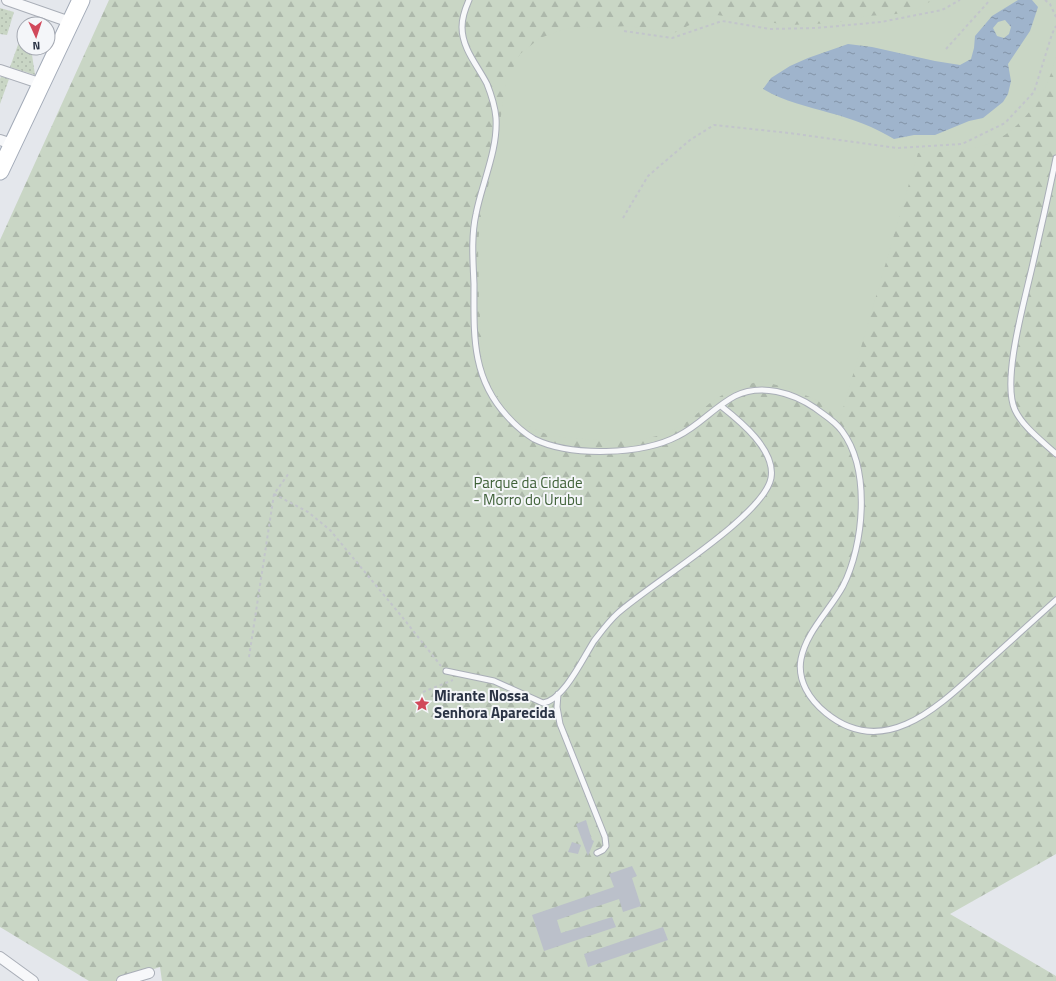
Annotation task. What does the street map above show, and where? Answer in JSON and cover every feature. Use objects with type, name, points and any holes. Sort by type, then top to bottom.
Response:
[{"type":"main road","points":[[0,171],[6,142],[42,84],[81,0]]},
{"type":"street","points":[[7,0],[27,3],[70,22]]},
{"type":"street","points":[[0,70],[42,84]]},
{"type":"street","points":[[0,957],[33,981]]},
{"type":"street","points":[[122,981],[149,972]]},
{"type":"lane","points":[[469,0],[463,16],[462,36],[474,63],[488,86],[496,118],[495,136],[475,218],[473,266],[476,353],[482,376],[495,401],[519,428],[535,439],[558,447],[584,450],[620,450],[655,446],[683,434],[736,396],[748,392],[778,392],[793,396],[804,401],[834,422],[842,430],[850,444],[859,482],[860,525],[856,549],[845,582],[808,639],[800,661],[800,671],[806,690],[816,705],[834,720],[849,727],[873,731],[899,728],[914,722],[950,696],[1056,600]]},
{"type":"lane","points":[[1056,158],[1016,345],[1011,381],[1012,400],[1015,410],[1032,432],[1056,454]]},
{"type":"lane","points":[[446,671],[494,681],[544,703],[548,702],[558,694],[596,639],[616,615],[632,601],[715,540],[742,517],[758,501],[768,486],[772,470],[763,449],[746,427],[721,406]]},
{"type":"lane","points":[[558,694],[557,707],[560,724],[571,747],[605,837],[606,846],[603,850],[597,853]]},
{"type":"path","points":[[624,31],[672,38],[722,21],[770,29],[816,28],[880,22],[942,10],[960,0]]},
{"type":"path","points":[[946,49],[990,0]]},
{"type":"path","points":[[1046,0],[1056,17]]},
{"type":"path","points":[[623,218],[648,176],[690,140],[714,125],[789,133],[897,148],[962,144],[1005,123],[1034,92],[1052,34],[1056,26]]},
{"type":"path","points":[[249,657],[274,494],[289,473]]},
{"type":"path","points":[[274,494],[308,512],[330,530],[446,671]]},
{"type":"path","points":[[423,692],[468,676]]},
{"type":"green space","name":"Parque da Cidade - Morro do Urubu","points":[[109,0],[1056,0],[1056,854],[950,914],[1056,976],[1056,981],[162,981],[160,967],[117,981],[89,981],[0,927],[0,240]]},
{"type":"green space","points":[[934,0],[1056,0],[1056,55],[1047,84],[1040,97],[1031,110],[1009,132],[996,140],[976,148],[918,153],[840,419],[817,400],[788,388],[761,381],[733,388],[710,403],[688,421],[666,434],[639,440],[608,441],[551,436],[532,428],[514,417],[491,388],[483,362],[479,302],[478,243],[481,215],[494,162],[506,82],[520,54],[540,38],[565,29],[629,26],[674,33],[701,19],[717,15],[789,25],[834,23],[867,16],[896,14],[912,10]]},
{"type":"green space","points":[[0,8],[14,12],[7,35],[0,34]]},
{"type":"green space","points":[[16,50],[16,56],[32,56],[35,75],[10,67]]},
{"type":"green space","points":[[1,76],[9,79],[0,104],[0,79]]},
{"type":"water","points":[[1018,0],[1032,0],[1038,7],[1030,31],[1008,64],[1011,81],[1008,94],[1003,102],[983,118],[969,121],[935,135],[914,135],[894,139],[863,124],[804,106],[763,89],[771,78],[790,66],[848,44],[872,47],[960,65],[971,59],[975,36],[992,16]],"holes":[[[1005,20],[1011,27],[1009,34],[1004,38],[997,36],[993,28],[998,22]]]},
{"type":"building","points":[[586,820],[592,840],[594,841],[588,856],[576,824]]},
{"type":"building","points":[[572,842],[581,845],[578,854],[568,852]]},
{"type":"building","points":[[632,866],[637,876],[632,878],[641,906],[623,912],[619,899],[557,920],[561,933],[612,917],[616,927],[544,951],[532,915],[614,887],[609,874]]},
{"type":"building","points":[[663,927],[668,940],[588,967],[584,954]]},
{"type":"place","name":"Mirante Nossa Senhora Aparecida","points":[[422,704]]}]
